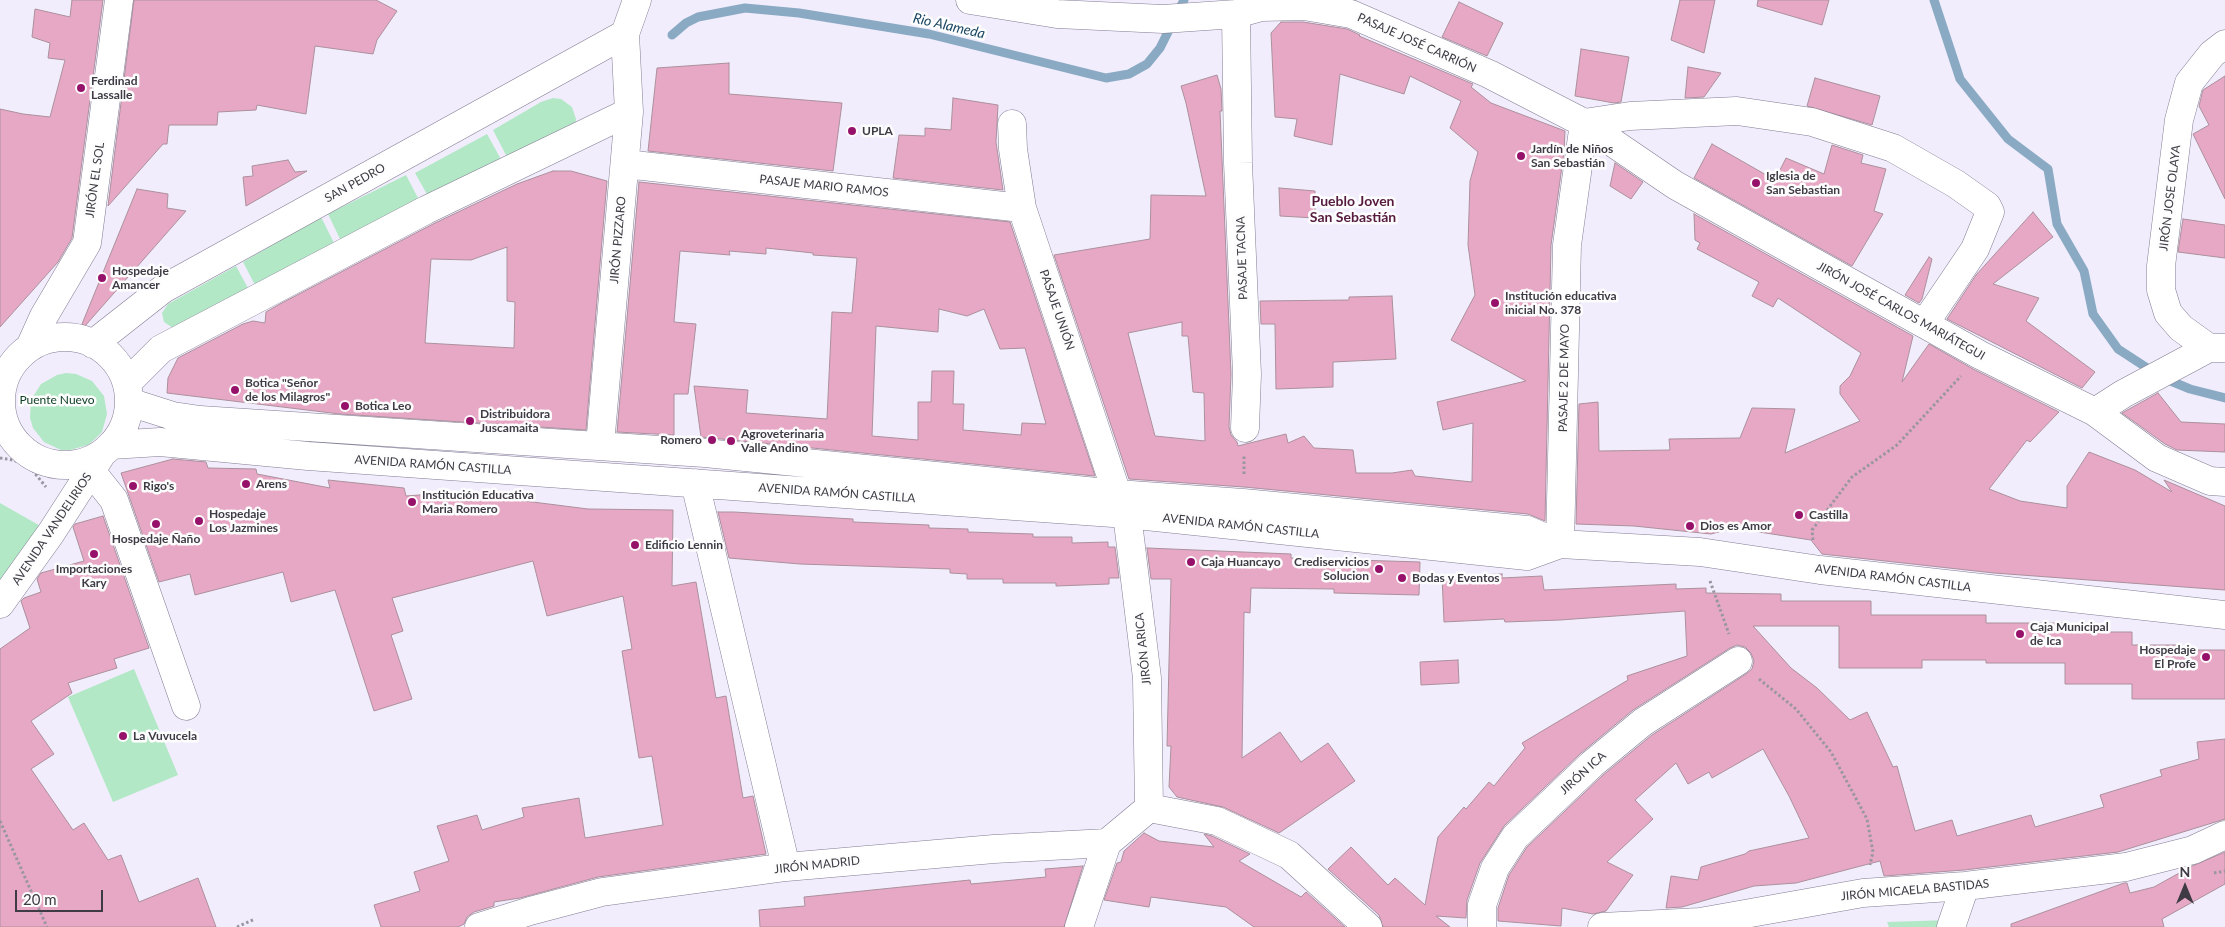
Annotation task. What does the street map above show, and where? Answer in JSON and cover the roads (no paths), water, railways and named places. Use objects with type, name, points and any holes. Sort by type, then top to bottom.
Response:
[{"type":"street","name":"JIRÓN EL SOL","points":[[30,347],[44,316],[87,242],[119,0]]},
{"type":"street","points":[[625,34],[637,0]]},
{"type":"street","name":"PASAJE JOSÉ CARRIÓN","points":[[970,0],[1057,14],[1163,20],[1236,14],[1261,8],[1304,6],[1351,14],[1489,74],[1584,123]]},
{"type":"street","name":"PASAJE TACNA","points":[[1236,14],[1238,163],[1247,374],[1245,428]]},
{"type":"street","name":"JIRÓN PIZZARO","points":[[600,445],[629,112],[625,34]]},
{"type":"street","name":"SAN PEDRO","points":[[93,344],[163,289],[625,34]]},
{"type":"street","name":"JIRÓN JOSE OLAYA","points":[[2217,348],[2181,328],[2168,313],[2161,290],[2161,266],[2179,120],[2189,83],[2212,54],[2225,44]]},
{"type":"street","points":[[1584,123],[1630,116],[1737,110],[1812,122],[1893,148],[1956,184],[1987,206],[1990,212],[1975,249],[1925,324]]},
{"type":"street","points":[[128,393],[160,348],[426,210],[629,112]]},
{"type":"street","name":"JIRÓN JOSÉ CARLOS MARIÁTEGUI","points":[[1584,123],[1675,185],[1980,355],[2095,412],[2157,458],[2210,480],[2225,482]]},
{"type":"street","name":"PASAJE 2 DE MAYO","points":[[1560,544],[1567,245],[1584,123]]},
{"type":"street","name":"PASAJE UNIÓN","points":[[1012,124],[1013,149],[1022,208],[1122,504]]},
{"type":"street","name":"PASAJE MARIO RAMOS","points":[[625,164],[1022,208]]},
{"type":"street","points":[[50,338],[72,338],[93,344],[108,353],[119,367],[128,393],[126,418],[121,432],[102,456],[88,461],[71,465],[54,464],[38,459],[24,451],[12,439],[4,424],[0,397],[12,364],[30,347],[50,338]]},
{"type":"street","points":[[2095,412],[2182,361],[2217,348]]},
{"type":"street","name":"AVENIDA RAMÓN CASTILLA","points":[[128,393],[173,416],[200,420],[715,454],[1527,556],[1560,544]]},
{"type":"street","name":"AVENIDA RAMÓN CASTILLA","points":[[102,456],[160,442],[308,456],[634,480],[1122,504],[1243,503],[1527,530],[1560,544],[1700,552],[1820,570],[2225,616]]},
{"type":"street","points":[[102,456],[114,500],[186,706]]},
{"type":"street","name":"AVENIDA VANDELIRIOS","points":[[0,604],[52,533],[102,456]]},
{"type":"street","points":[[694,483],[786,867]]},
{"type":"street","name":"JIRÓN ARICA","points":[[1122,504],[1147,678],[1149,808]]},
{"type":"street","name":"JIRÓN ICA","points":[[1482,927],[1482,904],[1495,868],[1515,837],[1592,764],[1642,722],[1738,661]]},
{"type":"street","points":[[1079,927],[1107,843],[1149,808],[1217,821],[1289,855],[1368,927]]},
{"type":"street","name":"JIRÓN MICAELA BASTIDAS","points":[[1602,927],[1700,922],[1862,893],[1965,886],[2126,867],[2194,850],[2225,835]]},
{"type":"street","name":"JIRÓN MADRID","points":[[479,927],[602,892],[786,867],[994,849],[1107,843]]},
{"type":"street","points":[[1951,927],[1965,886]]},
{"type":"waterway","name":"Rio Alameda","points":[[672,35],[686,23],[698,17],[745,8],[799,13],[929,34],[1106,78],[1129,74],[1147,64],[1160,48],[1184,0]]},
{"type":"waterway","points":[[1934,0],[1960,79],[2008,139],[2048,169],[2057,224],[2084,271],[2093,314],[2118,349],[2161,377],[2190,389],[2225,398]]},
{"type":"place","name":"Ferdinad Lassalle","points":[[81,88]]},
{"type":"place","name":"UPLA","points":[[852,131]]},
{"type":"place","name":"Jardín de Niños San Sebastián","points":[[1521,156]]},
{"type":"place","name":"Iglesia de San Sebastian","points":[[1756,183]]},
{"type":"place","name":"Hospedaje Amancer","points":[[102,278]]},
{"type":"place","name":"Institución educativa inicial No. 378","points":[[1495,303]]},
{"type":"place","name":"Botica \"Señor de los Milagros\"","points":[[235,390]]},
{"type":"place","name":"Botica Leo","points":[[345,406]]},
{"type":"place","name":"Distribuidora Juscamaita","points":[[470,421]]},
{"type":"place","name":"Romero","points":[[712,440]]},
{"type":"place","name":"Agroveterinaria Valle Andino","points":[[731,441]]},
{"type":"place","name":"Arens","points":[[246,484]]},
{"type":"place","name":"Rigo's","points":[[133,486]]},
{"type":"place","name":"Institución Educativa Maria Romero","points":[[412,502]]},
{"type":"place","name":"Castilla","points":[[1799,515]]},
{"type":"place","name":"Hospedaje Los Jazmines","points":[[199,521]]},
{"type":"place","name":"Hospedaje Ñaño","points":[[156,524]]},
{"type":"place","name":"Dios es Amor","points":[[1690,526]]},
{"type":"place","name":"Edificio Lennin","points":[[635,545]]},
{"type":"place","name":"Importaciones Kary","points":[[94,554]]},
{"type":"place","name":"Caja Huancayo","points":[[1191,562]]},
{"type":"place","name":"Crediservicios Solucion","points":[[1379,569]]},
{"type":"place","name":"Bodas y Eventos","points":[[1402,578]]},
{"type":"place","name":"Caja Municipal de Ica","points":[[2020,634]]},
{"type":"place","name":"Hospedaje El Profe","points":[[2206,657]]},
{"type":"place","name":"La Vuvucela","points":[[123,736]]},
{"type":"district","name":"Pueblo Joven San Sebastián","points":[[1353,210]]},
{"type":"park label","name":"Puente Nuevo","points":[[57,400]]}]
